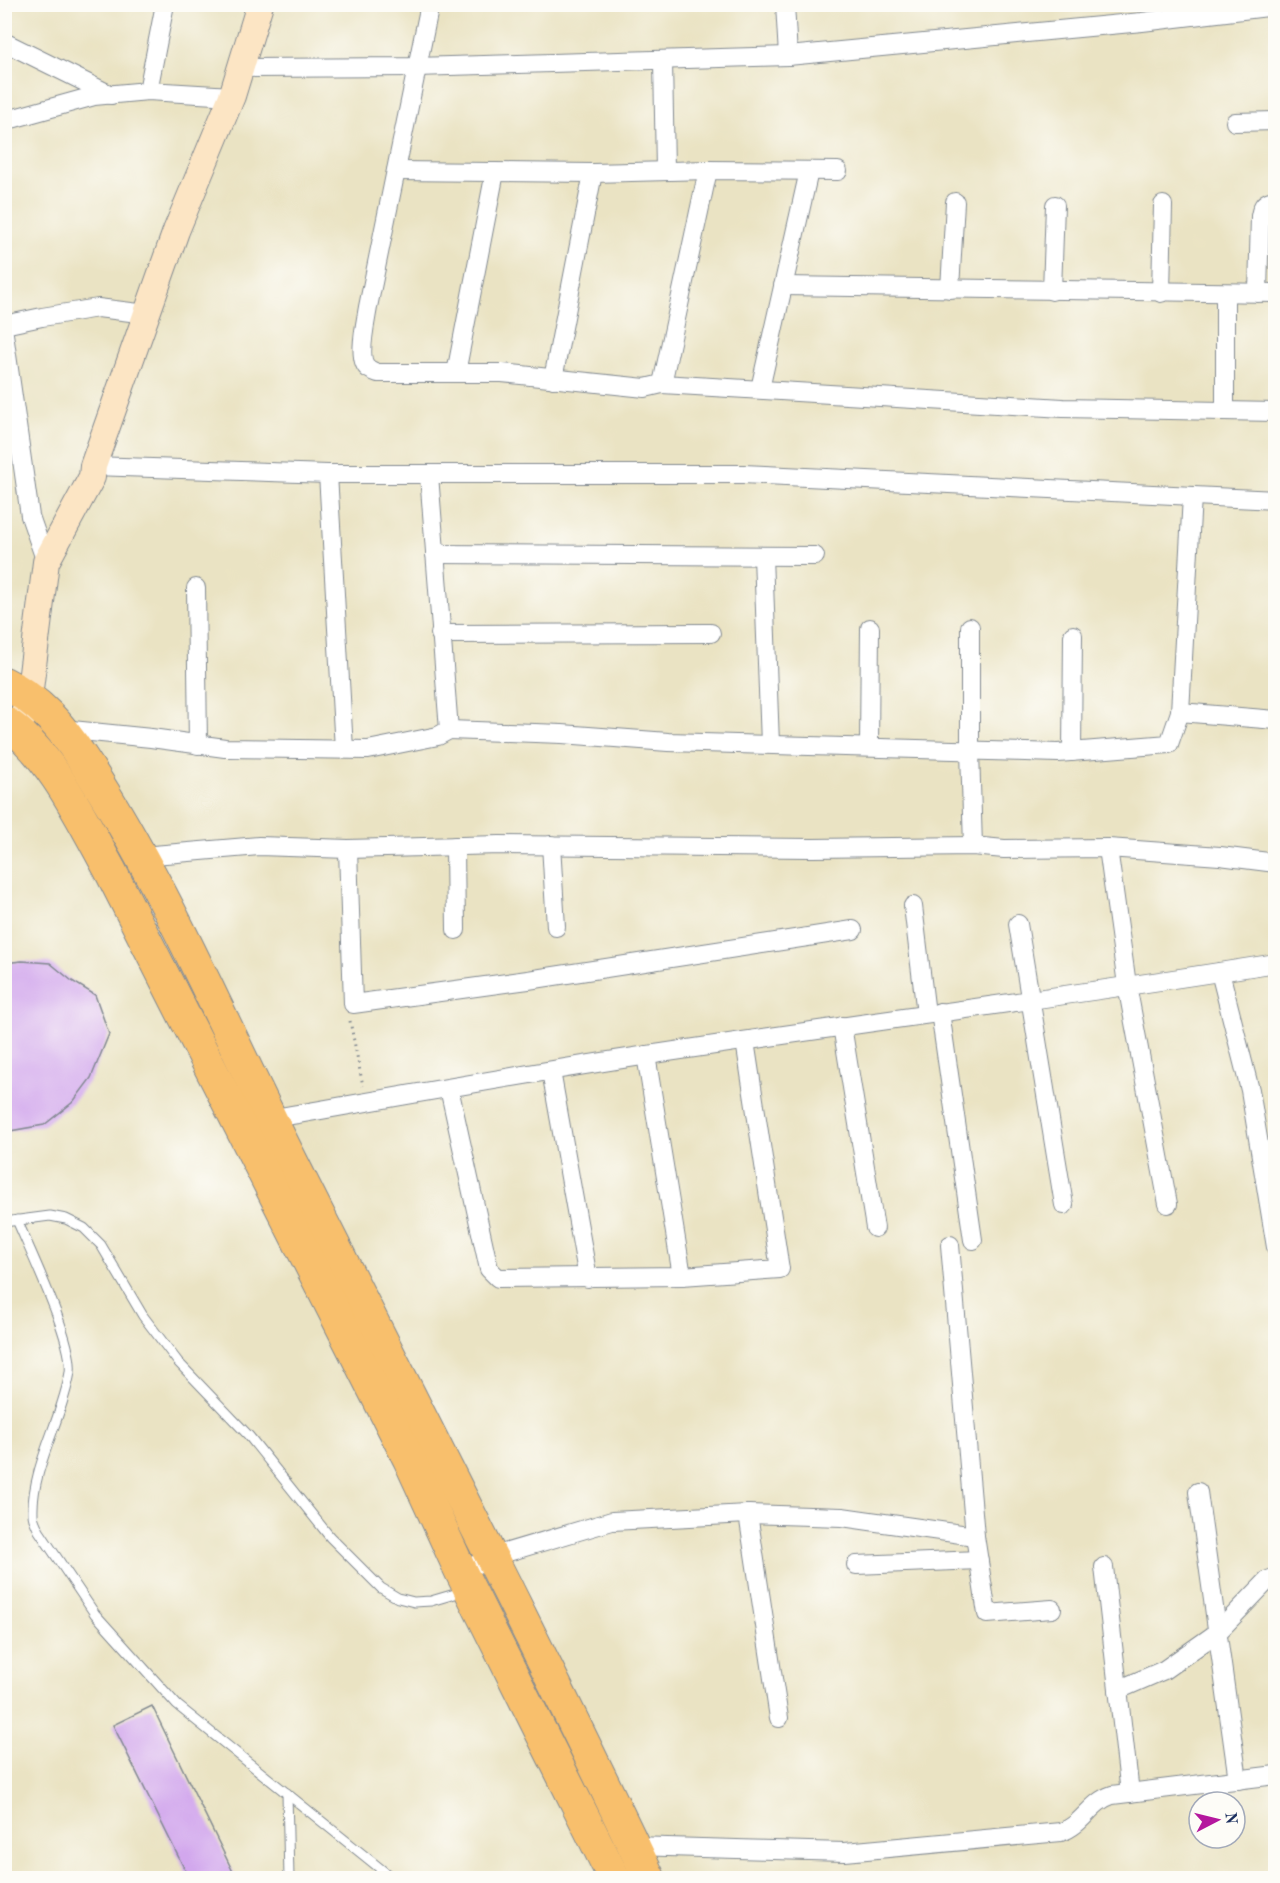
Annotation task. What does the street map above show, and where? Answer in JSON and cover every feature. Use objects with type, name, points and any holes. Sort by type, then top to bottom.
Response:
[{"type":"highway","points":[[17,690],[50,715],[62,729],[142,856],[270,1119],[491,1557],[649,1878]]},
{"type":"highway","points":[[11,726],[44,760],[75,807],[110,870],[409,1458],[465,1581],[614,1878]]},
{"type":"street","points":[[148,91],[165,4]]},
{"type":"street","points":[[11,726],[45,562],[92,477],[93,466],[176,231],[232,96],[260,4]]},
{"type":"street","points":[[430,4],[368,307],[362,354],[364,364],[369,369],[378,373],[502,373],[645,388],[662,384],[1063,408],[1275,412]]},
{"type":"street","points":[[785,4],[788,56]]},
{"type":"street","points":[[240,68],[416,67],[788,56],[1142,22],[1275,6]]},
{"type":"street","points":[[4,42],[111,95]]},
{"type":"street","points":[[663,61],[665,170]]},
{"type":"street","points":[[4,121],[94,96],[148,91],[232,96]]},
{"type":"street","points":[[1235,122],[1275,121]]},
{"type":"street","points":[[396,171],[593,173],[665,170],[838,171]]},
{"type":"street","points":[[662,384],[708,170]]},
{"type":"street","points":[[760,389],[809,171]]},
{"type":"street","points":[[456,373],[495,172]]},
{"type":"street","points":[[553,379],[593,173]]},
{"type":"street","points":[[783,286],[1267,293],[1260,216],[1261,207],[1268,201],[1275,200]]},
{"type":"street","points":[[950,289],[955,202]]},
{"type":"street","points":[[1052,291],[1055,205]]},
{"type":"street","points":[[1161,293],[1163,205]]},
{"type":"street","points":[[1225,294],[1225,411]]},
{"type":"street","points":[[4,325],[42,316],[98,308],[147,314]]},
{"type":"street","points":[[4,334],[10,408],[30,516],[45,562]]},
{"type":"street","points":[[93,466],[327,474],[743,474],[1275,500]]},
{"type":"street","points":[[327,474],[344,749]]},
{"type":"street","points":[[429,475],[449,730]]},
{"type":"street","points":[[62,729],[225,748],[368,750],[438,736],[449,730],[668,742],[970,751],[1072,752],[1169,744],[1180,712],[1192,496]]},
{"type":"street","points":[[435,554],[815,556]]},
{"type":"street","points":[[764,556],[770,744]]},
{"type":"street","points":[[196,588],[198,745]]},
{"type":"street","points":[[970,627],[973,846]]},
{"type":"street","points":[[869,747],[870,628]]},
{"type":"street","points":[[440,634],[711,633]]},
{"type":"street","points":[[1072,752],[1073,635]]},
{"type":"street","points":[[1180,712],[1275,720]]},
{"type":"street","points":[[142,856],[259,846],[348,849],[551,845],[813,848],[973,846],[1004,849],[1108,848],[1220,856],[1275,863]]},
{"type":"street","points":[[551,845],[556,927]]},
{"type":"street","points":[[455,846],[456,930]]},
{"type":"street","points":[[1108,848],[1127,985],[1168,1204]]},
{"type":"street","points":[[348,849],[353,1004],[528,980],[853,930]]},
{"type":"street","points":[[913,906],[973,1240]]},
{"type":"street","points":[[1018,924],[1064,1205]]},
{"type":"street","points":[[270,1119],[646,1055],[1275,963]]},
{"type":"street","points":[[1220,972],[1250,1090],[1275,1236]]},
{"type":"street","points":[[842,1026],[875,1228]]},
{"type":"street","points":[[449,1088],[489,1269],[498,1278],[588,1278],[780,1269],[745,1041]]},
{"type":"street","points":[[646,1055],[682,1275]]},
{"type":"street","points":[[551,1071],[588,1278]]},
{"type":"street","points":[[950,1245],[975,1536],[987,1614],[1052,1609]]},
{"type":"street","points":[[1198,1492],[1238,1780]]},
{"type":"street","points":[[465,1581],[491,1557],[612,1521],[748,1514],[842,1517],[975,1536]]},
{"type":"street","points":[[748,1514],[778,1718]]},
{"type":"street","points":[[856,1565],[979,1560]]},
{"type":"street","points":[[1104,1567],[1130,1793]]},
{"type":"street","points":[[1118,1690],[1164,1670],[1218,1632],[1268,1580],[1275,1577]]},
{"type":"street","points":[[633,1846],[845,1852],[1061,1832],[1077,1824],[1103,1798],[1275,1775]]},
{"type":"lane","points":[[4,1222],[50,1216],[66,1219],[84,1228],[101,1245],[143,1316],[178,1362],[249,1436],[330,1537],[381,1588],[398,1598],[414,1602],[431,1601],[465,1581]]},
{"type":"lane","points":[[17,1220],[64,1335],[70,1370],[33,1502],[33,1517],[39,1532],[95,1614],[177,1705],[392,1878]]},
{"type":"lane","points":[[287,1793],[289,1878]]},
{"type":"path","points":[[353,1004],[349,1018],[366,1102]]},
{"type":"building","points":[[22,961],[50,963],[72,981],[95,995],[109,1034],[91,1078],[73,1102],[44,1125],[4,1132],[4,963]]},
{"type":"building","points":[[152,1706],[236,1878],[189,1878],[113,1725]]}]
